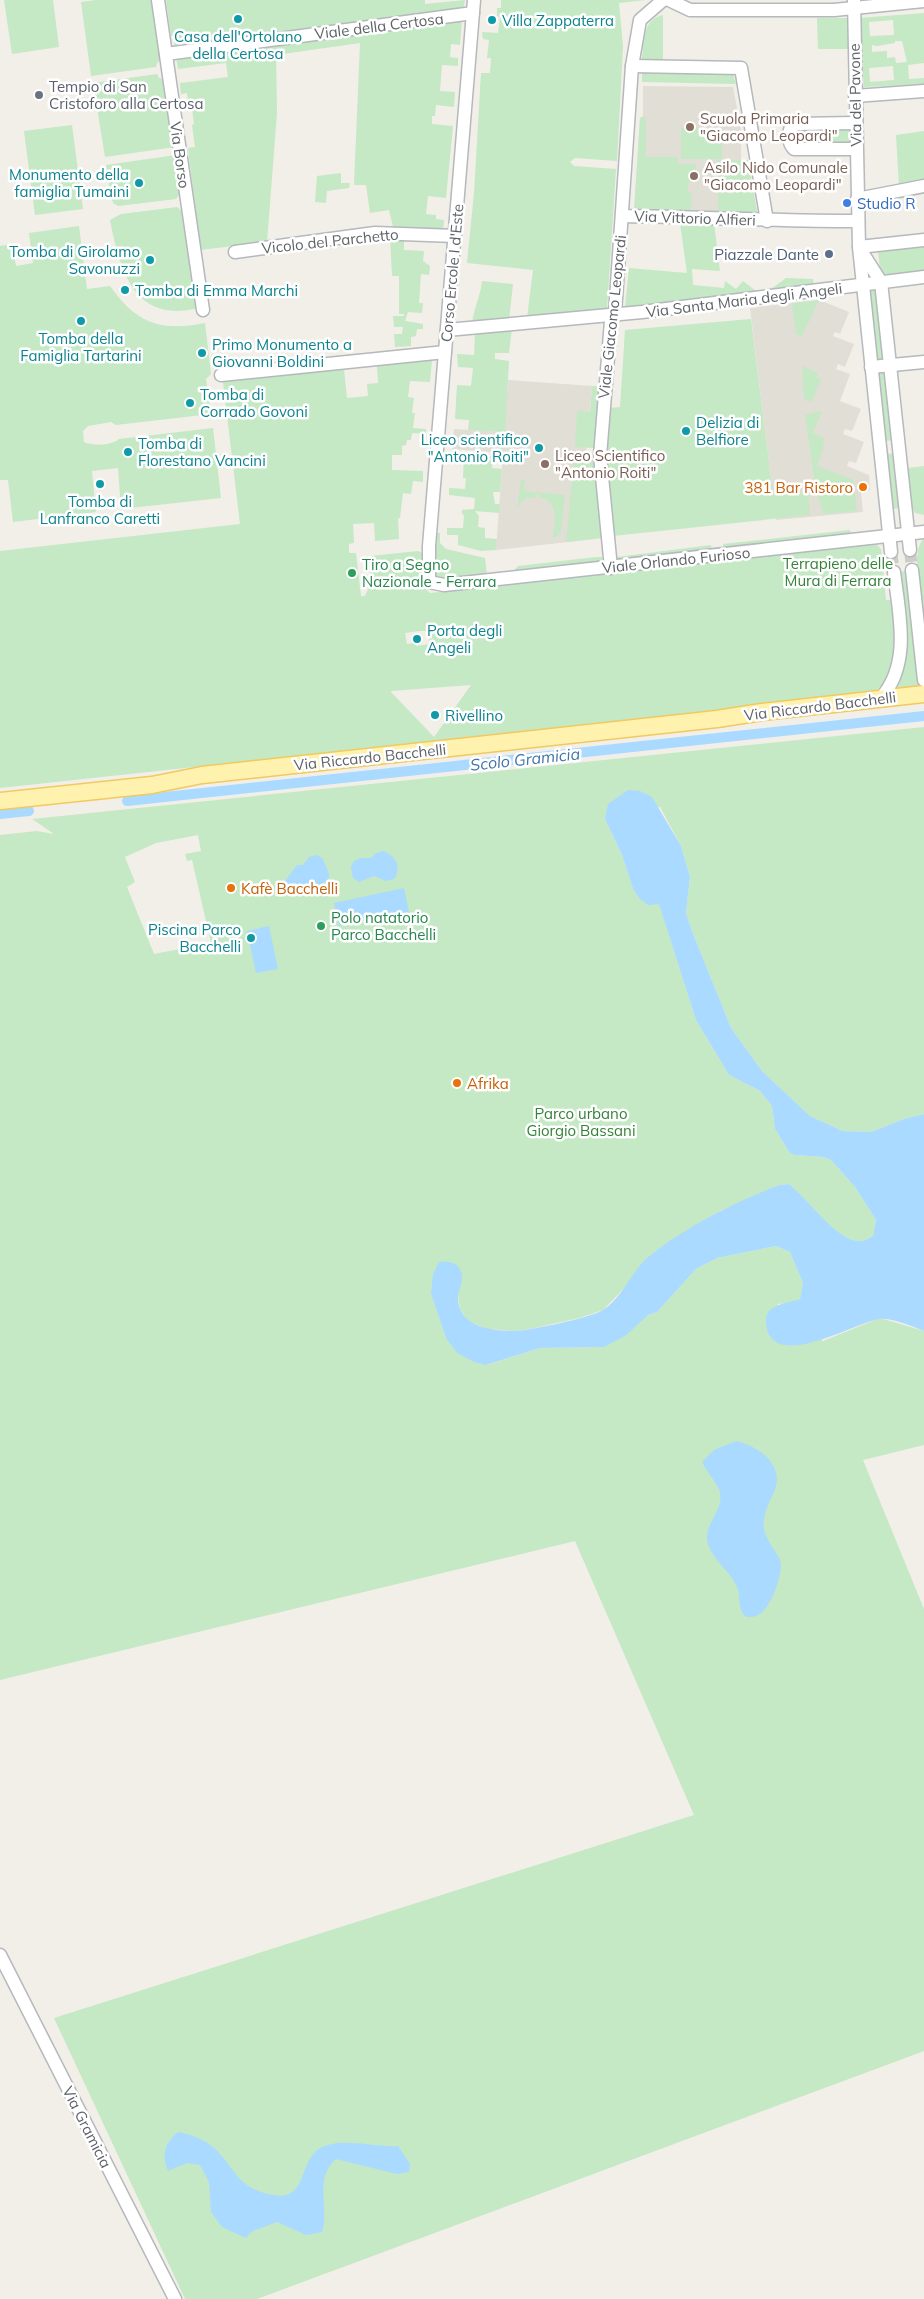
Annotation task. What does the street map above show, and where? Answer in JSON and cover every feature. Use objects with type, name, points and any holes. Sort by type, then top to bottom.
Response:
[{"type":"main road","name":"Via Riccardo Bacchelli","points":[[0,793],[152,785],[202,775],[717,720],[764,721],[924,694]]},
{"type":"main road","name":"Via Riccardo Bacchelli","points":[[889,701],[924,704]]},
{"type":"main road","name":"Via Riccardo Bacchelli","points":[[0,801],[80,788]]},
{"type":"street","name":"Via Borso","points":[[158,0],[202,310]]},
{"type":"street","name":"Corso Ercole I d'Este","points":[[429,582],[429,546],[474,0]]},
{"type":"street","name":"Viale Giacomo Leopardi","points":[[611,568],[600,456],[611,321],[615,313],[632,66],[640,20],[663,0]]},
{"type":"street","points":[[669,0],[690,10],[834,10],[854,3],[924,1]]},
{"type":"street","name":"Via del Pavone","points":[[854,3],[857,221],[862,285],[891,552]]},
{"type":"street","name":"Viale della Certosa","points":[[166,54],[473,14]]},
{"type":"street","points":[[632,66],[741,68],[768,221]]},
{"type":"street","points":[[855,96],[924,92]]},
{"type":"street","points":[[855,123],[796,124],[791,126],[789,134],[790,143],[794,149],[856,149]]},
{"type":"street","points":[[857,199],[924,186]]},
{"type":"street","name":"Via Vittorio Alfieri","points":[[622,216],[726,217],[768,221],[857,221]]},
{"type":"street","name":"Vicolo del Parchetto","points":[[235,252],[375,233],[455,236]]},
{"type":"street","points":[[910,550],[881,282],[859,247],[924,240]]},
{"type":"street","name":"Via Santa Maria degli Angeli","points":[[447,330],[642,312],[924,277]]},
{"type":"street","points":[[222,375],[445,352]]},
{"type":"street","points":[[871,368],[924,362]]},
{"type":"street","points":[[879,446],[898,444]]},
{"type":"street","name":"Viale Orlando Furioso","points":[[429,582],[444,585],[924,532]]},
{"type":"street","points":[[912,570],[924,680]]},
{"type":"street","points":[[889,701],[900,653],[901,634],[894,572]]},
{"type":"street","name":"Via Gramicia","points":[[0,1955],[175,2299]]},
{"type":"shaded area","points":[[643,86],[733,87],[741,130],[741,160],[748,160],[757,212],[634,211],[640,118],[643,116]]},
{"type":"shaded area","points":[[819,300],[849,312],[840,334],[835,332],[833,336],[854,344],[845,367],[838,364],[836,369],[850,374],[840,401],[861,409],[852,431],[845,429],[843,434],[864,442],[856,463],[849,461],[847,466],[869,475],[870,490],[861,492],[863,512],[776,520],[750,308]]},
{"type":"shaded area","name":"Liceo Scientifico \"Antonio Roiti\"","points":[[508,380],[592,386],[586,455],[595,539],[496,550],[503,453],[452,449],[454,429],[504,432]]},
{"type":"green space","points":[[4,0],[53,0],[59,47],[12,54]]},
{"type":"green space","points":[[96,0],[154,0],[162,59],[157,63],[156,67],[91,76],[81,2]]},
{"type":"green space","points":[[166,0],[425,0],[425,4],[465,0],[463,11],[175,49],[173,36],[171,36]]},
{"type":"green space","points":[[501,0],[646,0],[619,3],[623,46],[617,161],[575,158],[570,162],[574,166],[616,169],[607,309],[527,318],[533,270],[467,263],[474,193],[481,73],[490,73],[491,58],[487,58],[489,40],[483,39],[482,32],[498,33],[500,17],[497,16],[497,8],[501,8]]},
{"type":"green space","points":[[924,13],[924,63],[908,65],[909,79],[924,78],[924,84],[864,87],[859,18]],"holes":[[[893,20],[894,35],[870,36],[869,22]],[[895,41],[902,41],[907,62],[896,63],[895,57],[887,58],[887,51],[872,52],[872,45],[895,43]],[[893,66],[894,80],[870,82],[869,68]]]},
{"type":"green space","points":[[663,15],[663,59],[642,59],[645,32],[651,21]]},
{"type":"green space","points":[[817,18],[850,18],[851,49],[818,49]]},
{"type":"green space","points":[[462,19],[460,45],[451,44],[450,57],[458,58],[458,66],[442,65],[440,91],[455,92],[454,107],[436,105],[435,116],[432,116],[432,124],[453,126],[446,198],[428,196],[426,214],[436,215],[436,219],[444,220],[443,230],[393,227],[389,210],[370,213],[366,185],[354,185],[360,43],[276,55],[277,113],[267,242],[200,250],[188,148],[195,147],[192,125],[194,124],[192,108],[189,108],[187,93],[181,94],[180,83],[228,77],[226,63],[178,69],[176,56]]},
{"type":"green space","points":[[642,73],[733,74],[736,84],[642,82]]},
{"type":"green space","points":[[157,74],[159,78],[165,80],[175,147],[105,157],[93,83]]},
{"type":"green space","points":[[640,118],[646,118],[646,157],[678,157],[678,164],[696,164],[695,182],[688,182],[688,192],[691,192],[691,212],[634,211]]},
{"type":"green space","points":[[72,125],[83,209],[35,215],[24,131]]},
{"type":"green space","points":[[681,128],[722,129],[722,159],[681,159]]},
{"type":"green space","points":[[849,129],[849,144],[797,145],[796,130]]},
{"type":"green space","points":[[924,131],[924,181],[899,186],[896,135]]},
{"type":"green space","points":[[176,155],[181,192],[176,199],[119,206],[114,204],[111,198],[106,165]]},
{"type":"green space","points":[[718,160],[748,160],[757,212],[718,212],[718,193],[735,193],[735,184],[718,183]]},
{"type":"green space","points":[[341,173],[341,183],[350,183],[349,188],[327,191],[326,203],[315,202],[317,176]]},
{"type":"green space","points":[[177,207],[183,212],[198,308],[176,311],[159,308],[145,301],[134,289],[125,274],[119,258],[110,220],[121,214]]},
{"type":"green space","points":[[680,223],[714,223],[720,271],[692,269],[693,285],[724,288],[725,281],[736,289],[743,281],[756,291],[771,289],[786,278],[813,279],[814,286],[625,307],[629,268],[687,273]]},
{"type":"green space","points":[[79,226],[87,289],[110,286],[129,309],[150,322],[175,326],[205,323],[211,374],[206,379],[211,414],[116,425],[111,422],[88,426],[83,431],[84,442],[102,445],[119,439],[213,428],[221,498],[121,509],[118,468],[92,471],[96,512],[13,522],[8,480],[0,480],[0,246],[12,244],[16,266],[33,263],[29,233]]},
{"type":"green space","points":[[390,237],[404,238],[404,250],[424,251],[423,261],[430,266],[429,275],[421,274],[419,303],[423,303],[422,313],[408,312],[405,321],[423,324],[423,329],[417,329],[416,336],[411,337],[411,346],[395,347],[394,334],[402,334],[403,327],[394,327],[393,316],[404,316],[404,314],[399,314],[399,276],[392,276]]},
{"type":"green space","points":[[924,246],[924,273],[881,278],[878,251]]},
{"type":"green space","points":[[482,281],[513,284],[509,320],[472,324]]},
{"type":"green space","points":[[878,287],[886,360],[875,362],[866,288]]},
{"type":"green space","points":[[819,300],[802,336],[796,334],[792,303]]},
{"type":"green space","points":[[751,319],[773,495],[808,492],[810,515],[613,536],[607,460],[609,408],[620,407],[625,330]]},
{"type":"green space","points":[[512,328],[509,353],[495,353],[495,359],[509,361],[505,432],[468,430],[469,420],[455,419],[457,385],[471,386],[473,368],[458,367],[457,354],[474,355],[475,332]]},
{"type":"green space","name":"Terrapieno delle Mura di Ferrara","points":[[432,360],[430,382],[410,381],[408,397],[414,398],[413,428],[426,429],[426,434],[412,433],[411,440],[407,440],[406,445],[402,446],[402,455],[392,455],[392,470],[423,471],[423,482],[413,481],[411,494],[403,493],[400,518],[398,518],[399,539],[375,541],[374,523],[353,524],[354,543],[349,544],[349,553],[356,553],[361,596],[365,596],[369,587],[383,589],[422,585],[430,593],[876,544],[881,549],[886,600],[892,600],[896,645],[884,684],[875,691],[862,695],[0,788],[0,551],[240,524],[223,382],[344,369],[347,398],[368,396],[367,384],[378,383],[377,366]],"holes":[[[428,631],[430,644],[416,646],[415,643],[407,644],[405,633]],[[471,685],[434,737],[391,692],[391,691]]]},
{"type":"green space","points":[[802,366],[818,373],[816,377],[821,379],[812,402],[804,399]]},
{"type":"green space","points":[[887,370],[895,440],[884,441],[876,371]]},
{"type":"green space","points":[[592,386],[599,386],[594,448],[575,447],[577,411],[590,412]]},
{"type":"green space","points":[[822,411],[813,433],[824,438],[822,442],[825,443],[817,466],[853,480],[857,511],[823,514],[815,485],[805,415]]},
{"type":"green space","points":[[896,453],[901,508],[891,509],[885,454]]},
{"type":"green space","points":[[464,454],[493,456],[492,468],[502,469],[500,492],[493,492],[495,504],[500,504],[499,513],[475,511],[479,516],[478,527],[485,528],[485,538],[497,539],[496,550],[481,551],[458,545],[458,535],[447,535],[447,528],[463,528],[464,515],[462,510],[474,509],[475,498],[449,495],[449,488],[465,489],[466,478],[463,478]]},
{"type":"green space","points":[[574,459],[594,460],[602,538],[566,542]]},
{"type":"green space","points":[[924,466],[924,515],[915,513],[911,506],[908,468]]},
{"type":"green space","points":[[521,480],[525,480],[524,491],[565,495],[561,531],[555,538],[553,538],[555,519],[553,507],[546,499],[539,498],[539,495],[535,494],[535,498],[524,500],[517,509]]},
{"type":"green space","points":[[850,530],[851,535],[724,549],[723,544]]},
{"type":"green space","points":[[436,533],[440,533],[440,543],[446,549],[485,558],[487,575],[447,579],[435,577],[432,568]]},
{"type":"green space","points":[[924,539],[924,641],[919,603],[917,556]]},
{"type":"green space","points":[[711,545],[712,551],[618,560],[617,557]]},
{"type":"green space","points":[[418,551],[422,553],[422,578],[418,580],[402,582],[384,581],[376,579],[371,574],[369,567],[371,556]]},
{"type":"green space","points":[[602,557],[603,562],[516,571],[515,569],[518,566]]},
{"type":"green space","points":[[906,571],[919,687],[897,691],[907,644],[901,572]]},
{"type":"green space","name":"Parco urbano Giorgio Bassani","points":[[924,727],[924,1114],[904,1119],[871,1132],[843,1131],[810,1116],[762,1071],[731,1028],[686,913],[690,877],[681,846],[660,807],[605,819],[622,855],[633,889],[639,898],[659,903],[696,1020],[729,1075],[760,1091],[772,1106],[775,1129],[789,1152],[794,1155],[823,1157],[831,1160],[855,1187],[876,1220],[873,1236],[860,1241],[849,1239],[831,1226],[789,1184],[780,1185],[720,1211],[673,1241],[646,1259],[629,1283],[603,1310],[579,1318],[515,1331],[487,1329],[468,1321],[460,1309],[458,1296],[462,1277],[431,1294],[446,1338],[487,1365],[540,1348],[604,1347],[648,1315],[657,1312],[696,1269],[717,1258],[776,1246],[790,1252],[803,1283],[800,1299],[790,1303],[777,1304],[823,1341],[880,1318],[924,1331],[924,1445],[863,1460],[924,1609],[924,2051],[257,2299],[185,2299],[54,2018],[694,1815],[575,1541],[0,1680],[0,835],[37,831],[54,834],[32,819]],"holes":[[[198,835],[201,851],[185,854],[187,861],[192,860],[211,943],[154,954],[127,887],[135,882],[125,857],[156,843]]]},
{"type":"water","points":[[628,790],[640,791],[652,797],[681,846],[690,877],[686,913],[692,931],[731,1028],[762,1071],[810,1116],[843,1131],[871,1132],[904,1119],[924,1114],[924,1331],[895,1321],[879,1319],[815,1342],[797,1345],[782,1344],[771,1337],[766,1322],[767,1316],[769,1311],[778,1305],[800,1299],[803,1283],[790,1252],[776,1246],[717,1258],[696,1269],[657,1312],[648,1315],[625,1336],[604,1347],[540,1348],[486,1365],[474,1362],[457,1353],[446,1338],[431,1294],[433,1274],[439,1262],[455,1264],[460,1269],[462,1282],[458,1296],[459,1306],[463,1315],[469,1321],[486,1328],[515,1331],[574,1320],[603,1310],[616,1299],[642,1263],[661,1247],[710,1216],[780,1185],[789,1184],[831,1226],[849,1239],[862,1241],[873,1236],[876,1220],[855,1187],[831,1160],[823,1157],[794,1155],[789,1152],[775,1129],[772,1106],[760,1091],[729,1075],[696,1020],[659,904],[648,905],[639,898],[633,889],[622,855],[605,819],[608,804]]},
{"type":"water","points":[[383,851],[388,853],[396,862],[397,871],[394,879],[386,881],[374,876],[359,882],[353,878],[351,867],[354,861],[361,858],[371,858],[376,853]]},
{"type":"water","points":[[317,855],[323,859],[329,879],[317,885],[315,889],[307,890],[302,896],[296,896],[285,886],[285,881],[297,865],[303,865],[309,857]]},
{"type":"water","points":[[404,888],[409,912],[339,926],[334,903]]},
{"type":"water","points":[[269,926],[278,969],[256,973],[247,931]]},
{"type":"water","points":[[736,1441],[752,1447],[767,1457],[776,1471],[777,1480],[765,1513],[764,1529],[780,1560],[780,1573],[776,1589],[769,1604],[761,1613],[752,1617],[746,1617],[743,1613],[736,1585],[710,1550],[707,1537],[710,1524],[719,1506],[720,1492],[702,1462],[714,1450]]},
{"type":"water","points":[[178,2132],[209,2144],[218,2151],[242,2181],[260,2192],[273,2195],[284,2196],[292,2192],[297,2187],[313,2155],[327,2145],[337,2143],[398,2146],[410,2164],[409,2172],[397,2174],[336,2159],[325,2175],[323,2194],[324,2223],[322,2232],[306,2235],[277,2222],[251,2232],[246,2238],[222,2227],[211,2212],[209,2182],[200,2165],[187,2163],[168,2171],[165,2159],[167,2145]]},
{"type":"waterway","name":"Scolo Gramicia","points":[[127,801],[924,716]]},
{"type":"waterway","name":"Scolo Gramicia","points":[[0,814],[29,811]]},
{"type":"tunnel","points":[[910,550],[912,570]]},
{"type":"tunnel","points":[[891,552],[894,572]]},
{"type":"place","name":"Casa dell'Ortolano della Certosa","points":[[238,19]]},
{"type":"place","name":"Villa Zappaterra","points":[[492,20]]},
{"type":"place","name":"Tempio di San Cristoforo alla Certosa","points":[[39,95]]},
{"type":"place","name":"Scuola Primaria \"Giacomo Leopardi\"","points":[[690,127]]},
{"type":"place","name":"Asilo Nido Comunale \"Giacomo Leopardi\"","points":[[694,176]]},
{"type":"place","name":"Monumento della famiglia Tumaini","points":[[139,183]]},
{"type":"place","name":"Studio R","points":[[847,203]]},
{"type":"place","name":"Piazzale Dante","points":[[829,254]]},
{"type":"place","name":"Tomba di Girolamo Savonuzzi","points":[[150,260]]},
{"type":"place","name":"Tomba di Emma Marchi","points":[[125,290]]},
{"type":"place","name":"Tomba della Famiglia Tartarini","points":[[81,321]]},
{"type":"place","name":"Primo Monumento a Giovanni Boldini","points":[[202,353]]},
{"type":"place","name":"Tomba di Corrado Govoni","points":[[190,403]]},
{"type":"place","name":"Delizia di Belfiore","points":[[686,431]]},
{"type":"place","name":"Liceo scientifico \"Antonio Roiti\"","points":[[539,448]]},
{"type":"place","name":"Tomba di Florestano Vancini","points":[[128,452]]},
{"type":"place","name":"Liceo Scientifico \"Antonio Roiti\"","points":[[545,464]]},
{"type":"place","name":"Tomba di Lanfranco Caretti","points":[[100,484]]},
{"type":"place","name":"381 Bar Ristoro","points":[[863,487]]},
{"type":"place","name":"Tiro a Segno Nazionale - Ferrara","points":[[352,573]]},
{"type":"place","name":"Porta degli Angeli","points":[[417,639]]},
{"type":"place","name":"Rivellino","points":[[435,715]]},
{"type":"place","name":"Kafè Bacchelli","points":[[231,888]]},
{"type":"place","name":"Polo natatorio Parco Bacchelli","points":[[321,926]]},
{"type":"place","name":"Piscina Parco Bacchelli","points":[[251,938]]},
{"type":"place","name":"Afrika","points":[[457,1083]]}]
